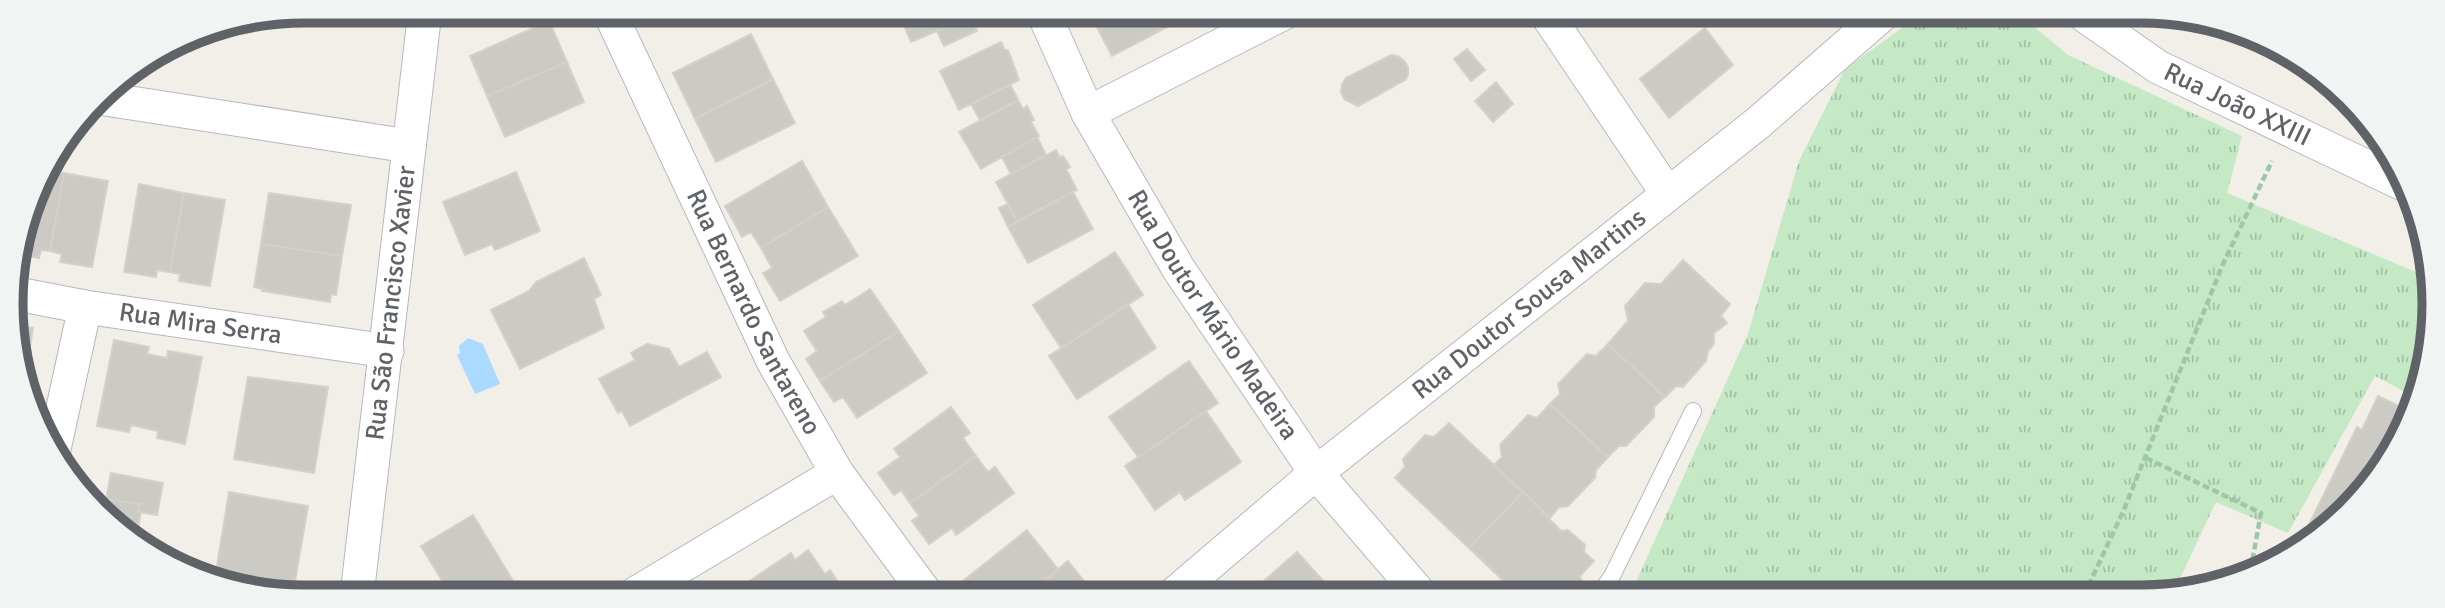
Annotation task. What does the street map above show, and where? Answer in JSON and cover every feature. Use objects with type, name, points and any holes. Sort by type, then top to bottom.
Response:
[{"type":"street","name":"Rua São Francisco Xavier","points":[[358,585],[423,23]]},
{"type":"street","name":"Rua Bernardo Santareno","points":[[616,23],[772,361],[837,473],[920,585]]},
{"type":"street","name":"Rua Doutor Mário Madeira","points":[[1047,23],[1088,113],[1178,268],[1316,472],[1412,585]]},
{"type":"street","points":[[1088,113],[1264,23]]},
{"type":"street","points":[[1552,23],[1667,193]]},
{"type":"street","name":"Rua Doutor Sousa Martins","points":[[1184,585],[1316,472],[1758,122],[1872,23]]},
{"type":"street","name":"Rua João XXIII","points":[[2095,23],[2158,67],[2393,179]]},
{"type":"street","points":[[111,100],[408,146]]},
{"type":"street","name":"Rua Mira Serra","points":[[23,295],[85,307],[387,351]]},
{"type":"street","points":[[56,438],[85,307]]},
{"type":"street","points":[[650,585],[837,473]]},
{"type":"lane","points":[[1606,585],[1693,411]]},
{"type":"path","points":[[2089,585],[2146,458],[2223,264],[2286,128]]},
{"type":"path","points":[[2146,458],[2261,513],[2252,563]]},
{"type":"green space","points":[[1909,23],[2029,23],[2068,55],[2242,136],[2227,193],[2421,274],[2420,341],[2407,393],[2375,376],[2288,533],[2216,502],[2178,583],[1635,585],[1748,334],[1799,161],[1845,69]]},
{"type":"water","points":[[468,338],[483,344],[500,384],[475,394],[457,355],[460,353],[459,346]]},
{"type":"building","points":[[550,23],[567,62],[487,96],[470,56]]},
{"type":"building","points":[[903,23],[974,23],[977,31],[944,46],[937,31],[911,42]]},
{"type":"building","points":[[1095,23],[1172,23],[1173,24],[1112,56]]},
{"type":"building","points":[[1705,28],[1733,65],[1669,118],[1640,79]]},
{"type":"building","points":[[751,34],[773,79],[695,119],[673,73]]},
{"type":"building","points":[[2231,38],[2282,60],[2283,64]]},
{"type":"building","points":[[1001,42],[1005,50],[1008,50],[1019,80],[959,110],[940,71]]},
{"type":"building","points":[[1467,49],[1485,70],[1471,81],[1454,59]]},
{"type":"building","points":[[1391,55],[1398,56],[1408,67],[1405,80],[1358,106],[1344,99],[1341,92],[1346,78]]},
{"type":"building","points":[[567,62],[584,102],[505,137],[487,96]]},
{"type":"building","points":[[773,79],[795,123],[716,162],[695,119]]},
{"type":"building","points":[[1496,82],[1513,104],[1493,122],[1475,101]]},
{"type":"building","points":[[1010,84],[1018,100],[980,120],[971,104]]},
{"type":"building","points":[[1018,100],[1023,109],[1027,106],[1034,120],[1031,122],[1039,136],[981,169],[959,132]]},
{"type":"building","points":[[1037,137],[1046,155],[1011,174],[1002,157]]},
{"type":"building","points":[[1056,150],[1070,167],[1066,169],[1077,190],[1017,221],[996,182]]},
{"type":"building","points":[[802,161],[828,207],[761,248],[751,232],[742,237],[725,206]]},
{"type":"building","points":[[56,171],[64,173],[50,251],[41,250],[39,258],[27,256],[32,231]]},
{"type":"building","points":[[516,172],[540,231],[495,250],[492,244],[465,255],[443,202]]},
{"type":"building","points":[[64,173],[108,181],[92,267],[60,262],[62,254],[50,251]]},
{"type":"building","points":[[139,184],[184,193],[170,272],[157,270],[156,277],[124,272]]},
{"type":"building","points":[[1073,192],[1093,229],[1028,263],[1008,227]]},
{"type":"building","points":[[184,193],[225,200],[210,286],[179,281],[180,274],[170,272]]},
{"type":"building","points":[[269,193],[351,205],[342,256],[261,244]]},
{"type":"building","points":[[1008,204],[1017,221],[1008,227],[999,208]]},
{"type":"building","points":[[828,207],[858,256],[780,301],[763,273],[772,268],[761,248]]},
{"type":"building","points":[[261,244],[342,256],[336,295],[331,294],[330,302],[262,291],[254,287]]},
{"type":"building","points":[[1115,252],[1143,295],[1061,348],[1033,305]]},
{"type":"building","points":[[584,258],[601,295],[594,299],[604,328],[520,369],[491,310],[529,291],[536,282]]},
{"type":"building","points":[[1683,260],[1730,304],[1721,316],[1727,323],[1714,333],[1714,344],[1708,351],[1706,361],[1683,387],[1676,386],[1665,397],[1608,344],[1628,321],[1625,306],[1645,283],[1661,284]]},
{"type":"building","points":[[870,289],[899,331],[820,381],[806,359],[817,351],[804,331],[826,317],[823,312],[842,301],[845,305]]},
{"type":"building","points":[[1128,304],[1156,348],[1077,399],[1049,356]]},
{"type":"building","points":[[24,327],[33,328],[28,360]]},
{"type":"building","points":[[899,331],[927,373],[857,418],[843,397],[834,402],[820,381]]},
{"type":"building","points":[[114,340],[149,347],[147,354],[167,358],[168,351],[202,357],[185,444],[157,438],[158,431],[131,425],[129,432],[97,426]]},
{"type":"building","points":[[647,344],[669,349],[679,367],[707,352],[721,377],[630,426],[622,411],[618,413],[599,379],[635,360],[631,353]]},
{"type":"building","points":[[1608,344],[1665,397],[1654,407],[1654,417],[1626,446],[1619,446],[1608,457],[1550,404],[1560,394],[1558,384],[1587,354],[1596,356]]},
{"type":"building","points":[[1189,361],[1218,403],[1138,457],[1109,417]]},
{"type":"building","points":[[248,377],[328,387],[314,473],[234,459]]},
{"type":"building","points":[[2378,396],[2402,408],[2385,445],[2364,475],[2340,503],[2306,532],[2357,427],[2362,430]]},
{"type":"building","points":[[1550,404],[1608,457],[1596,470],[1595,478],[1568,506],[1559,507],[1550,518],[1494,465],[1502,457],[1500,445],[1528,415],[1537,418]]},
{"type":"building","points":[[951,407],[970,433],[963,438],[976,456],[910,503],[901,490],[894,495],[878,473],[900,457],[894,449]]},
{"type":"building","points":[[1206,411],[1241,462],[1185,500],[1180,492],[1155,510],[1125,466]]},
{"type":"building","points":[[1449,423],[1523,492],[1469,548],[1395,478],[1405,467],[1403,459],[1425,435],[1434,437]]},
{"type":"building","points":[[976,456],[988,472],[995,467],[1014,493],[956,535],[952,528],[929,544],[912,521],[919,516],[910,503]]},
{"type":"building","points":[[111,473],[163,483],[157,515],[138,512],[140,504],[106,499]]},
{"type":"building","points":[[229,492],[308,506],[294,585],[249,580],[216,571]]},
{"type":"building","points":[[1523,492],[1561,531],[1568,530],[1585,545],[1584,552],[1594,561],[1580,576],[1582,585],[1508,585],[1469,548]]},
{"type":"building","points":[[106,499],[140,504],[138,530],[133,527],[105,503]]},
{"type":"building","points":[[473,515],[516,585],[445,585],[421,546]]},
{"type":"building","points":[[1027,530],[1058,569],[1040,585],[958,585]]},
{"type":"building","points":[[808,550],[825,574],[830,570],[840,585],[744,585],[791,553],[795,560]]},
{"type":"building","points":[[1297,552],[1327,585],[1259,585]]},
{"type":"building","points":[[1068,561],[1087,585],[1040,585]]}]
